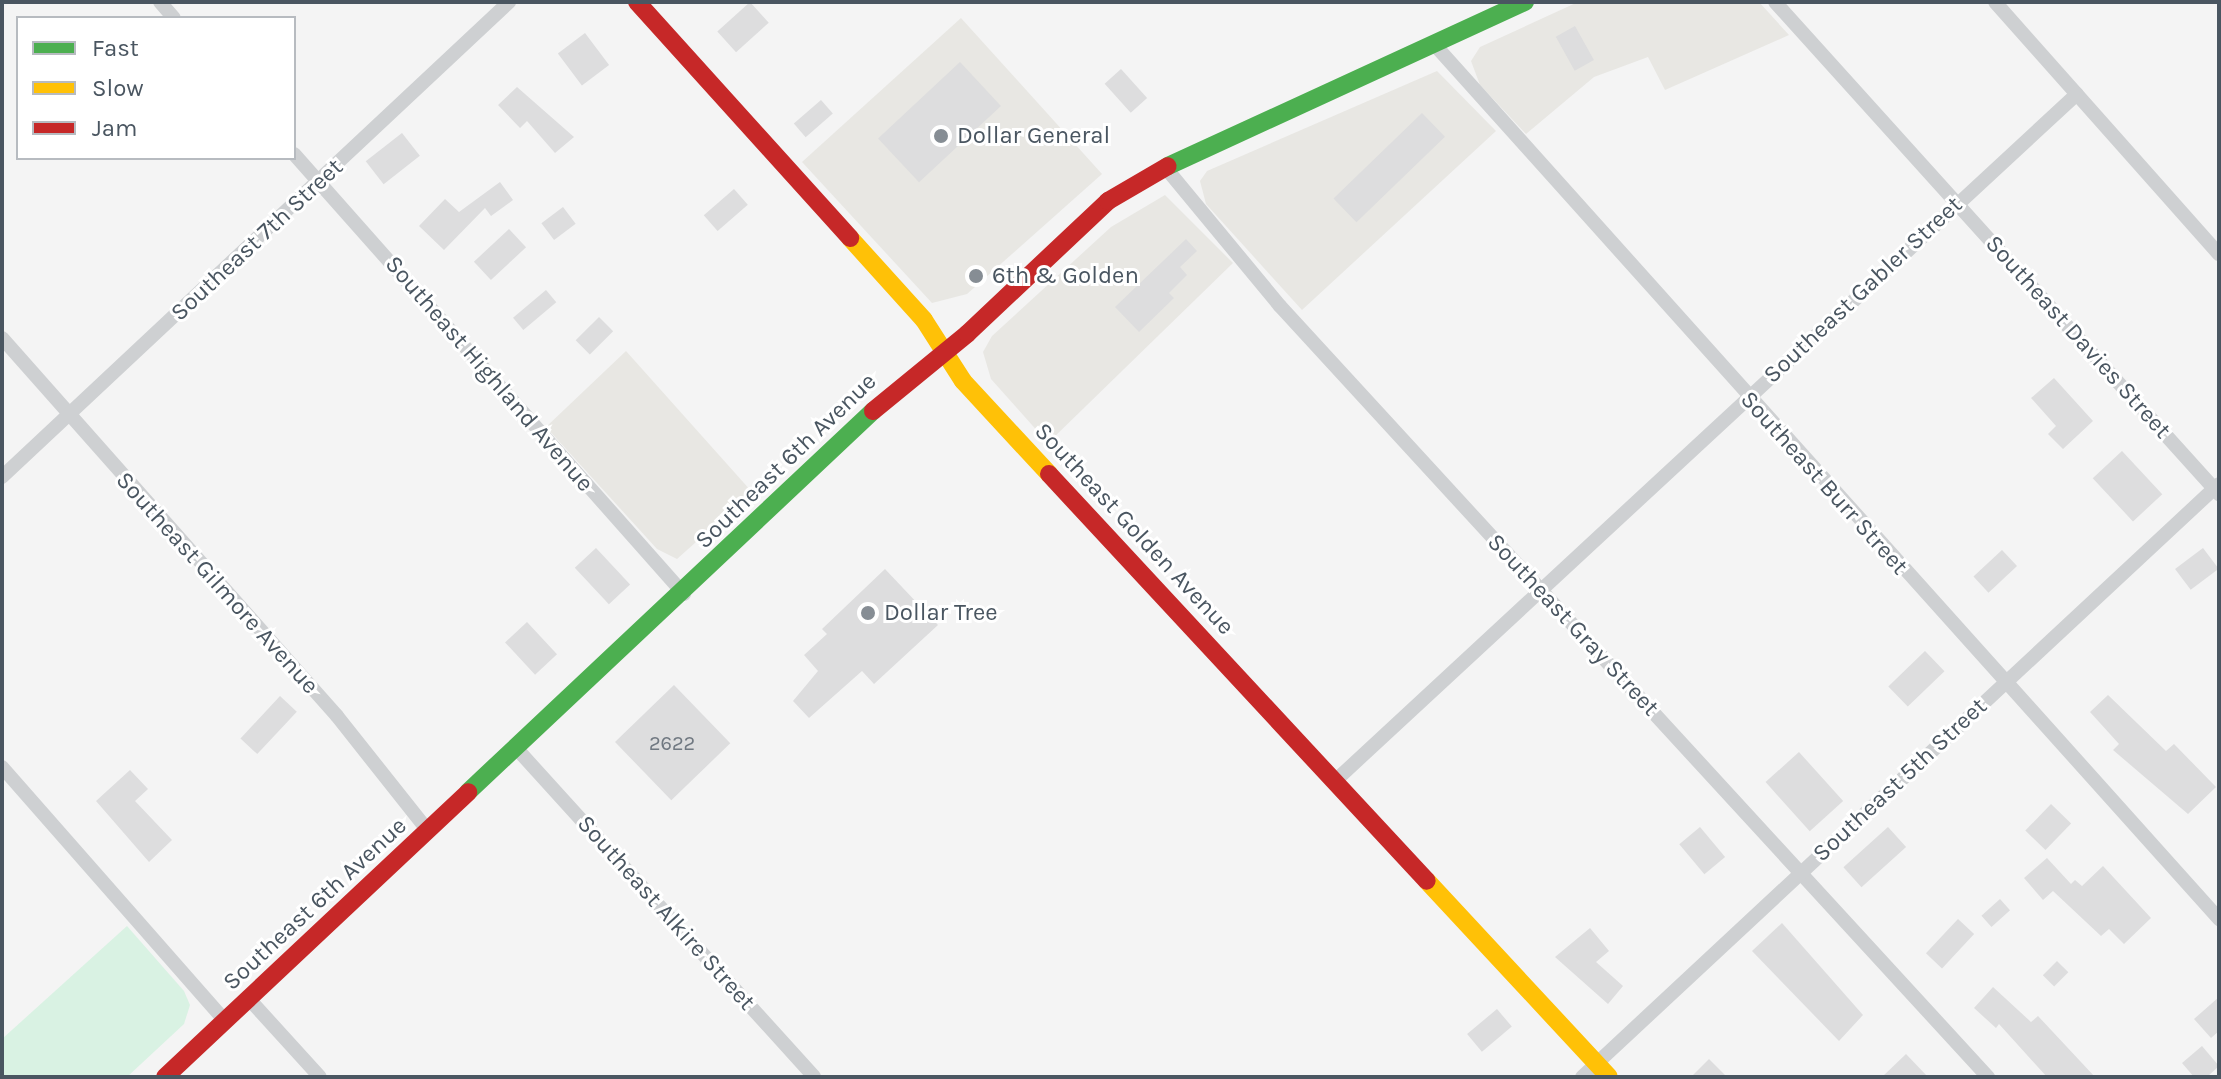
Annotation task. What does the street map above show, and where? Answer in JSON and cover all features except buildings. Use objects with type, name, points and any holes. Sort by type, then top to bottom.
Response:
[{"type":"main road","name":"Southeast Golden Avenue","points":[[637,2],[875,264],[943,350],[963,381],[1603,1070]]},
{"type":"main road","name":"Southeast 6th Avenue","points":[[165,1077],[684,594],[857,424],[1108,201],[1165,167],[1525,2]]},
{"type":"street","name":"Southeast 7th Street","points":[[2,477],[509,2]]},
{"type":"street","name":"Southeast Davies Street","points":[[1775,2],[2217,489]]},
{"type":"street","points":[[1995,2],[2219,254]]},
{"type":"street","name":"Southeast Burr Street","points":[[1434,44],[1747,399],[2219,919]]},
{"type":"street","name":"Southeast Gabler Street","points":[[1335,781],[1539,588],[2077,94]]},
{"type":"street","name":"Southeast Highland Avenue","points":[[296,156],[684,594]]},
{"type":"street","name":"Southeast Gray Street","points":[[1165,167],[1280,306],[1988,1077]]},
{"type":"street","name":"Southeast Gilmore Avenue","points":[[2,338],[337,716],[428,831]]},
{"type":"street","name":"Southeast 5th Street","points":[[1582,1077],[1603,1070],[1800,873],[2217,489]]},
{"type":"street","name":"Southeast Alkire Street","points":[[517,749],[814,1077]]},
{"type":"street","points":[[2,767],[225,1021]]},
{"type":"street","points":[[249,999],[320,1077]]},
{"type":"shaded area","points":[[1578,2],[1759,2],[1789,35],[1665,90],[1648,57],[1594,77],[1526,134],[1480,85],[1471,61],[1480,47]]},
{"type":"shaded area","points":[[961,18],[1102,174],[967,294],[932,303],[802,162]]},
{"type":"shaded area","points":[[1437,71],[1496,131],[1302,310],[1206,204],[1200,181],[1207,171]]},
{"type":"shaded area","points":[[1165,195],[1233,263],[1048,443],[991,379],[983,352],[992,336],[1111,227]]},
{"type":"shaded area","points":[[626,351],[752,492],[677,559],[657,549],[546,427]]},
{"type":"green space","points":[[127,926],[184,991],[190,1005],[184,1024],[127,1077],[2,1077],[2,1039]]},
{"type":"traffic: fast","points":[[1168,166],[1525,2]]},
{"type":"traffic: fast","points":[[468,792],[873,411]]},
{"type":"traffic: slow","points":[[850,238],[924,320],[963,381],[1049,474]]},
{"type":"traffic: slow","points":[[1427,881],[1609,1077]]},
{"type":"traffic: jam","points":[[637,2],[850,238]]},
{"type":"traffic: jam","points":[[873,411],[967,334],[1108,201],[1168,166]]},
{"type":"traffic: jam","points":[[1049,474],[1427,881]]},
{"type":"traffic: jam","points":[[165,1077],[468,792]]},
{"type":"place","name":"Dollar General","points":[[941,136]]},
{"type":"place","name":"6th & Golden","points":[[976,276]]},
{"type":"place","name":"Dollar Tree","points":[[868,613]]}]
